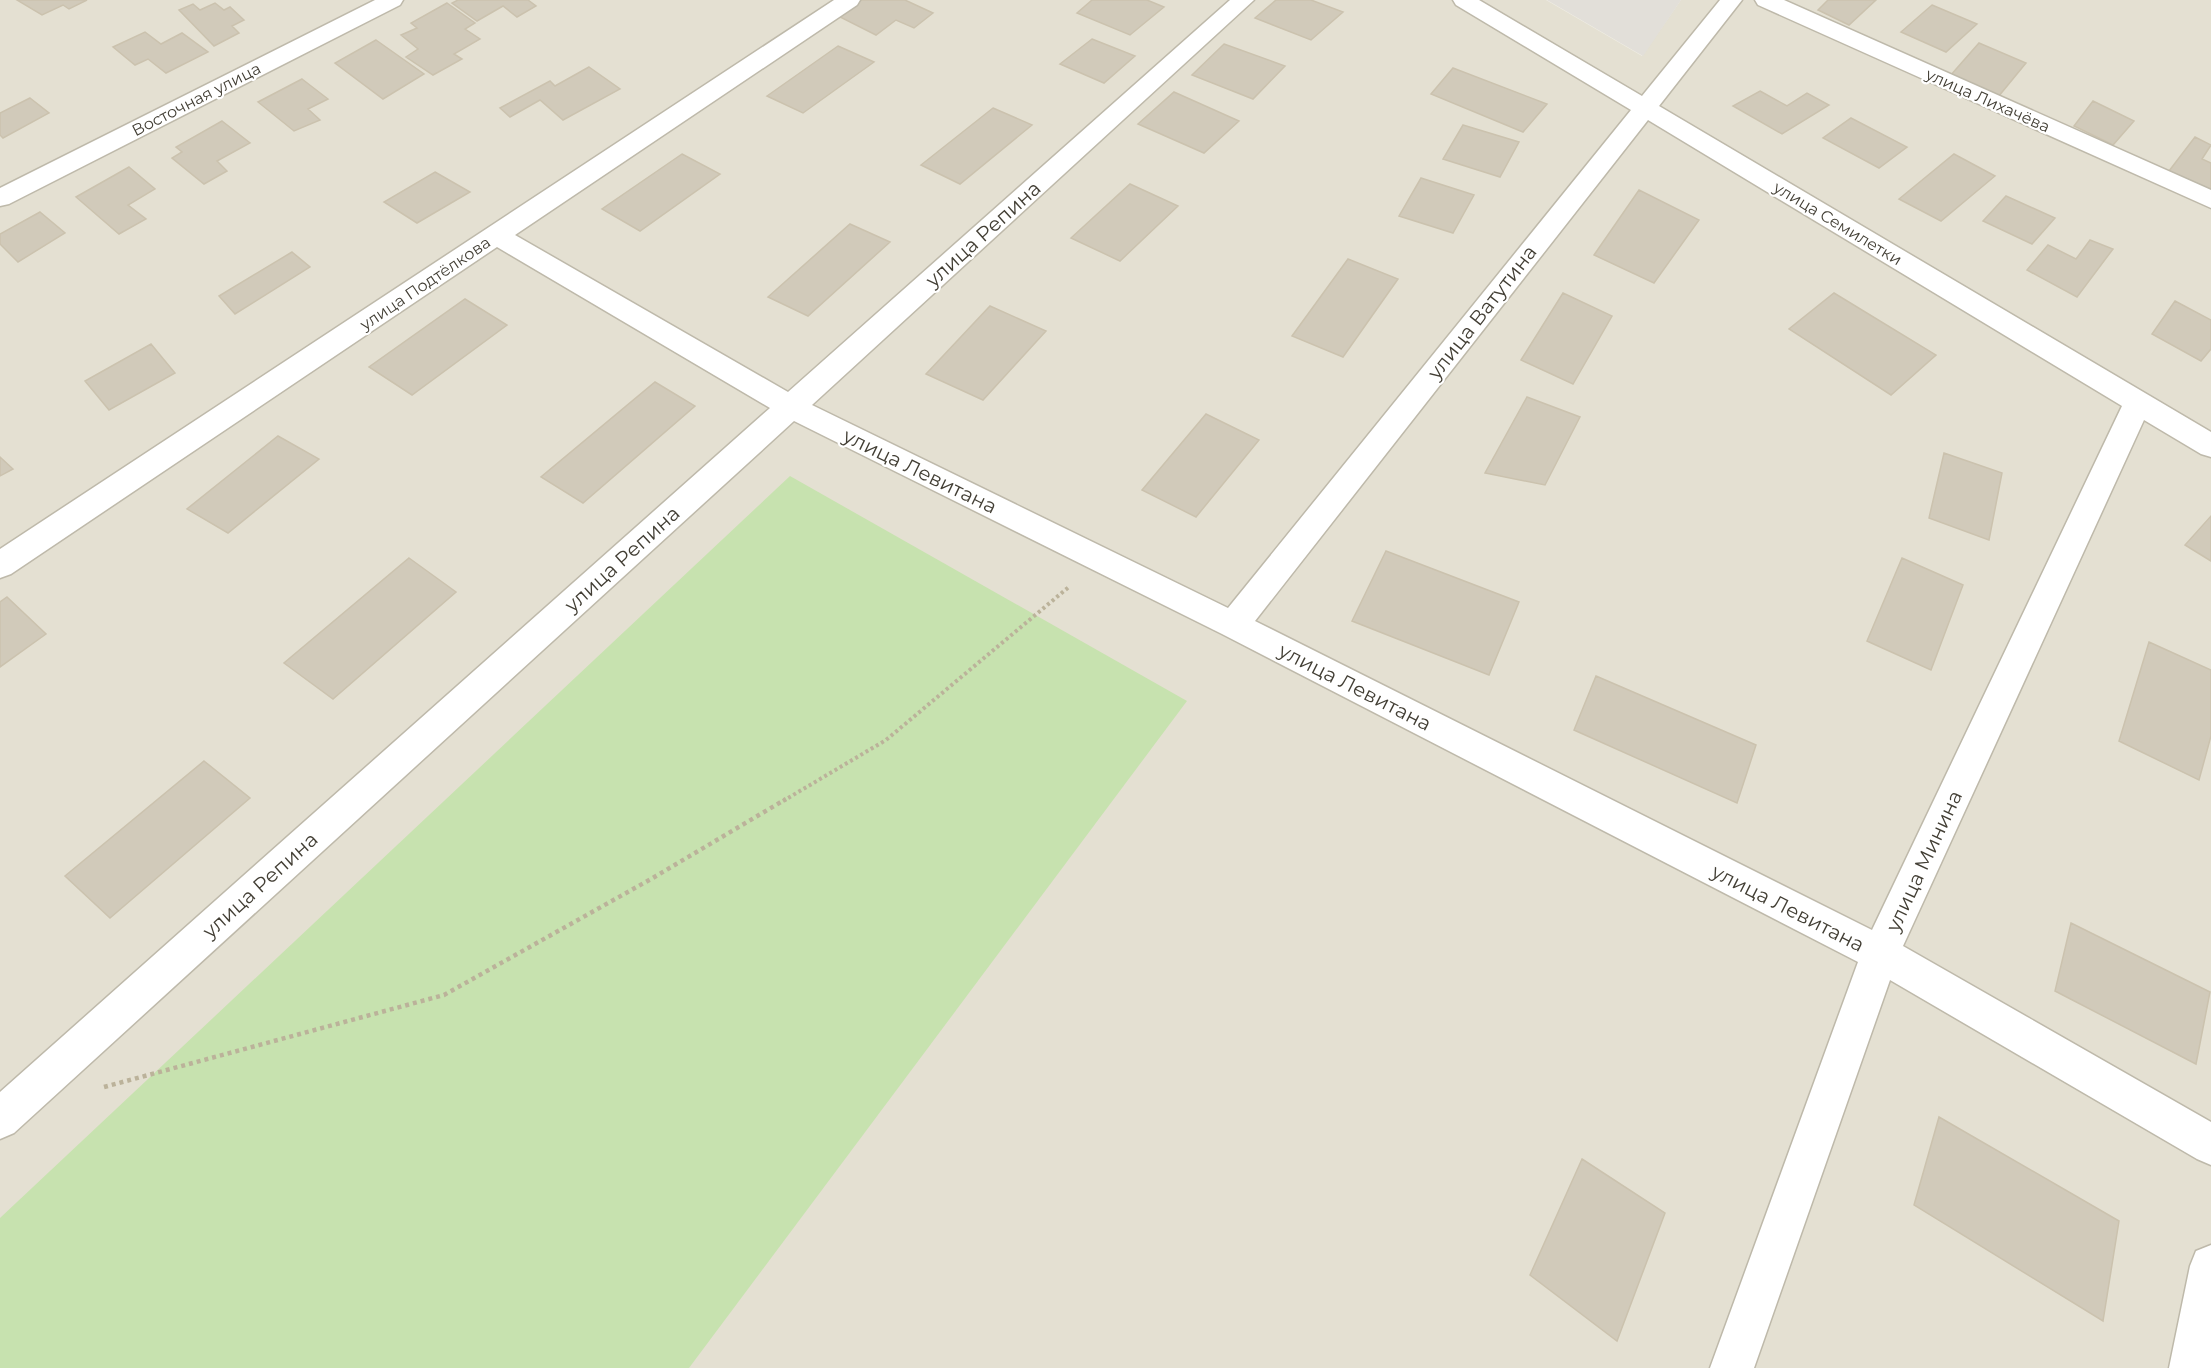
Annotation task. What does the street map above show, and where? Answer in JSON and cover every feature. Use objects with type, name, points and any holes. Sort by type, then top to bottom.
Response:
[{"type":"street","name":"Восточная улица","points":[[0,198],[392,0]]},
{"type":"street","name":"улица Подтёлкова","points":[[0,565],[849,0]]},
{"type":"street","name":"улица Репина","points":[[0,1119],[1243,0]]},
{"type":"street","name":"улица Семилетки","points":[[1464,0],[2211,446]]},
{"type":"street","name":"улица Ватутина","points":[[1233,625],[1731,0]]},
{"type":"street","name":"улица Лихачёва","points":[[1766,0],[2211,200]]},
{"type":"street","name":"улица Левитана","points":[[496,235],[790,407],[1233,625],[1880,954],[2211,1145]]},
{"type":"street","name":"улица Минина","points":[[1732,1368],[1880,954],[2138,403]]},
{"type":"street","points":[[2191,1368],[2211,1266]]},
{"type":"path","points":[[98,1089],[444,995],[651,879],[886,740],[1100,560]]},
{"type":"shaded area","points":[[0,0],[1546,0],[1642,56],[1681,0],[2211,0],[2211,1368],[0,1368]]},
{"type":"shaded area","points":[[1547,0],[1681,0],[1643,56]]},
{"type":"green space","points":[[790,476],[1187,701],[689,1368],[0,1368],[0,1218]]},
{"type":"building","points":[[17,0],[87,0],[69,9],[63,5],[42,15]]},
{"type":"building","points":[[458,0],[528,0],[536,6],[517,17],[503,6],[477,21],[452,3]]},
{"type":"building","points":[[862,0],[905,0],[933,13],[914,28],[896,20],[876,35],[838,16]]},
{"type":"building","points":[[1092,0],[1147,0],[1164,7],[1130,35],[1077,13]]},
{"type":"building","points":[[1276,0],[1311,0],[1343,12],[1311,40],[1255,18]]},
{"type":"building","points":[[1828,0],[1876,0],[1849,25],[1818,10]]},
{"type":"building","points":[[215,3],[224,10],[230,7],[244,20],[232,26],[239,33],[214,46],[179,10],[193,4],[200,10]]},
{"type":"building","points":[[447,3],[475,23],[465,29],[480,39],[454,54],[462,59],[433,75],[406,57],[418,49],[401,35],[417,28],[411,23]]},
{"type":"building","points":[[1932,5],[1977,24],[1946,52],[1901,32]]},
{"type":"building","points":[[145,32],[161,44],[182,33],[208,52],[166,73],[148,59],[135,65],[113,47]]},
{"type":"building","points":[[1092,39],[1135,56],[1104,83],[1060,64]]},
{"type":"building","points":[[376,40],[424,74],[383,99],[335,63]]},
{"type":"building","points":[[1979,43],[2026,63],[1998,97],[1950,76]]},
{"type":"building","points":[[1224,44],[1285,66],[1253,99],[1192,75]]},
{"type":"building","points":[[838,46],[874,62],[803,113],[767,96]]},
{"type":"building","points":[[589,67],[620,89],[563,120],[540,100],[510,117],[500,108],[550,81],[555,86]]},
{"type":"building","points":[[1453,68],[1547,104],[1523,132],[1431,94]]},
{"type":"building","points":[[302,79],[328,99],[308,109],[320,120],[294,131],[258,102]]},
{"type":"building","points":[[1760,91],[1787,106],[1807,93],[1829,105],[1782,134],[1733,106]]},
{"type":"building","points":[[1174,92],[1239,121],[1204,153],[1138,124]]},
{"type":"building","points":[[30,98],[49,113],[3,138],[0,135],[0,113]]},
{"type":"building","points":[[2093,101],[2134,121],[2113,145],[2074,126]]},
{"type":"building","points":[[993,108],[1032,125],[960,184],[921,165]]},
{"type":"building","points":[[1851,118],[1907,147],[1879,168],[1823,138]]},
{"type":"building","points":[[222,121],[250,143],[217,161],[227,171],[204,184],[172,158],[182,152],[176,147]]},
{"type":"building","points":[[1463,125],[1519,142],[1500,177],[1443,159]]},
{"type":"building","points":[[2195,137],[2211,145],[2202,159],[2211,163],[2211,190],[2169,171]]},
{"type":"building","points":[[682,154],[720,174],[640,231],[602,209]]},
{"type":"building","points":[[1954,154],[1995,176],[1941,221],[1899,199]]},
{"type":"building","points":[[129,167],[155,189],[128,205],[146,219],[119,234],[76,197]]},
{"type":"building","points":[[435,172],[470,192],[417,223],[384,202]]},
{"type":"building","points":[[1421,178],[1474,195],[1453,233],[1399,216]]},
{"type":"building","points":[[1130,184],[1178,206],[1120,261],[1071,238]]},
{"type":"building","points":[[1639,190],[1699,220],[1654,283],[1594,255]]},
{"type":"building","points":[[2006,196],[2055,218],[2032,244],[1983,221]]},
{"type":"building","points":[[40,212],[65,233],[18,262],[0,244],[0,234]]},
{"type":"building","points":[[850,224],[890,242],[808,316],[768,297]]},
{"type":"building","points":[[2090,240],[2113,249],[2077,297],[2027,270],[2048,245],[2076,259]]},
{"type":"building","points":[[292,252],[310,267],[235,314],[219,296]]},
{"type":"building","points":[[1348,259],[1398,279],[1343,357],[1292,336]]},
{"type":"building","points":[[1563,293],[1612,316],[1573,384],[1521,360]]},
{"type":"building","points":[[1834,293],[1936,355],[1891,395],[1789,329]]},
{"type":"building","points":[[465,299],[507,325],[412,395],[369,367]]},
{"type":"building","points":[[2175,301],[2211,320],[2211,349],[2201,361],[2152,334]]},
{"type":"building","points":[[990,306],[1046,331],[983,400],[926,374]]},
{"type":"building","points":[[151,344],[175,373],[109,410],[85,381]]},
{"type":"building","points":[[655,382],[695,406],[583,503],[541,477]]},
{"type":"building","points":[[1527,397],[1580,417],[1545,485],[1485,473]]},
{"type":"building","points":[[1206,414],[1259,440],[1196,517],[1142,490]]},
{"type":"building","points":[[278,436],[319,459],[228,533],[187,509]]},
{"type":"building","points":[[1944,453],[2002,473],[1989,540],[1929,518]]},
{"type":"building","points":[[0,457],[13,469],[0,476]]},
{"type":"building","points":[[2211,516],[2211,561],[2185,545]]},
{"type":"building","points":[[1386,551],[1519,602],[1489,675],[1352,621]]},
{"type":"building","points":[[409,558],[456,592],[333,699],[284,663]]},
{"type":"building","points":[[1902,558],[1963,585],[1931,670],[1867,641]]},
{"type":"building","points":[[7,597],[46,634],[0,667],[0,602]]},
{"type":"building","points":[[2149,642],[2211,670],[2211,736],[2199,780],[2119,741]]},
{"type":"building","points":[[1596,676],[1756,745],[1737,803],[1574,730]]},
{"type":"building","points":[[204,761],[250,798],[110,918],[65,876]]},
{"type":"building","points":[[2071,923],[2210,992],[2196,1064],[2055,991]]},
{"type":"building","points":[[1939,1117],[2119,1221],[2103,1321],[1914,1205]]},
{"type":"building","points":[[1582,1159],[1665,1213],[1617,1341],[1530,1275]]}]
